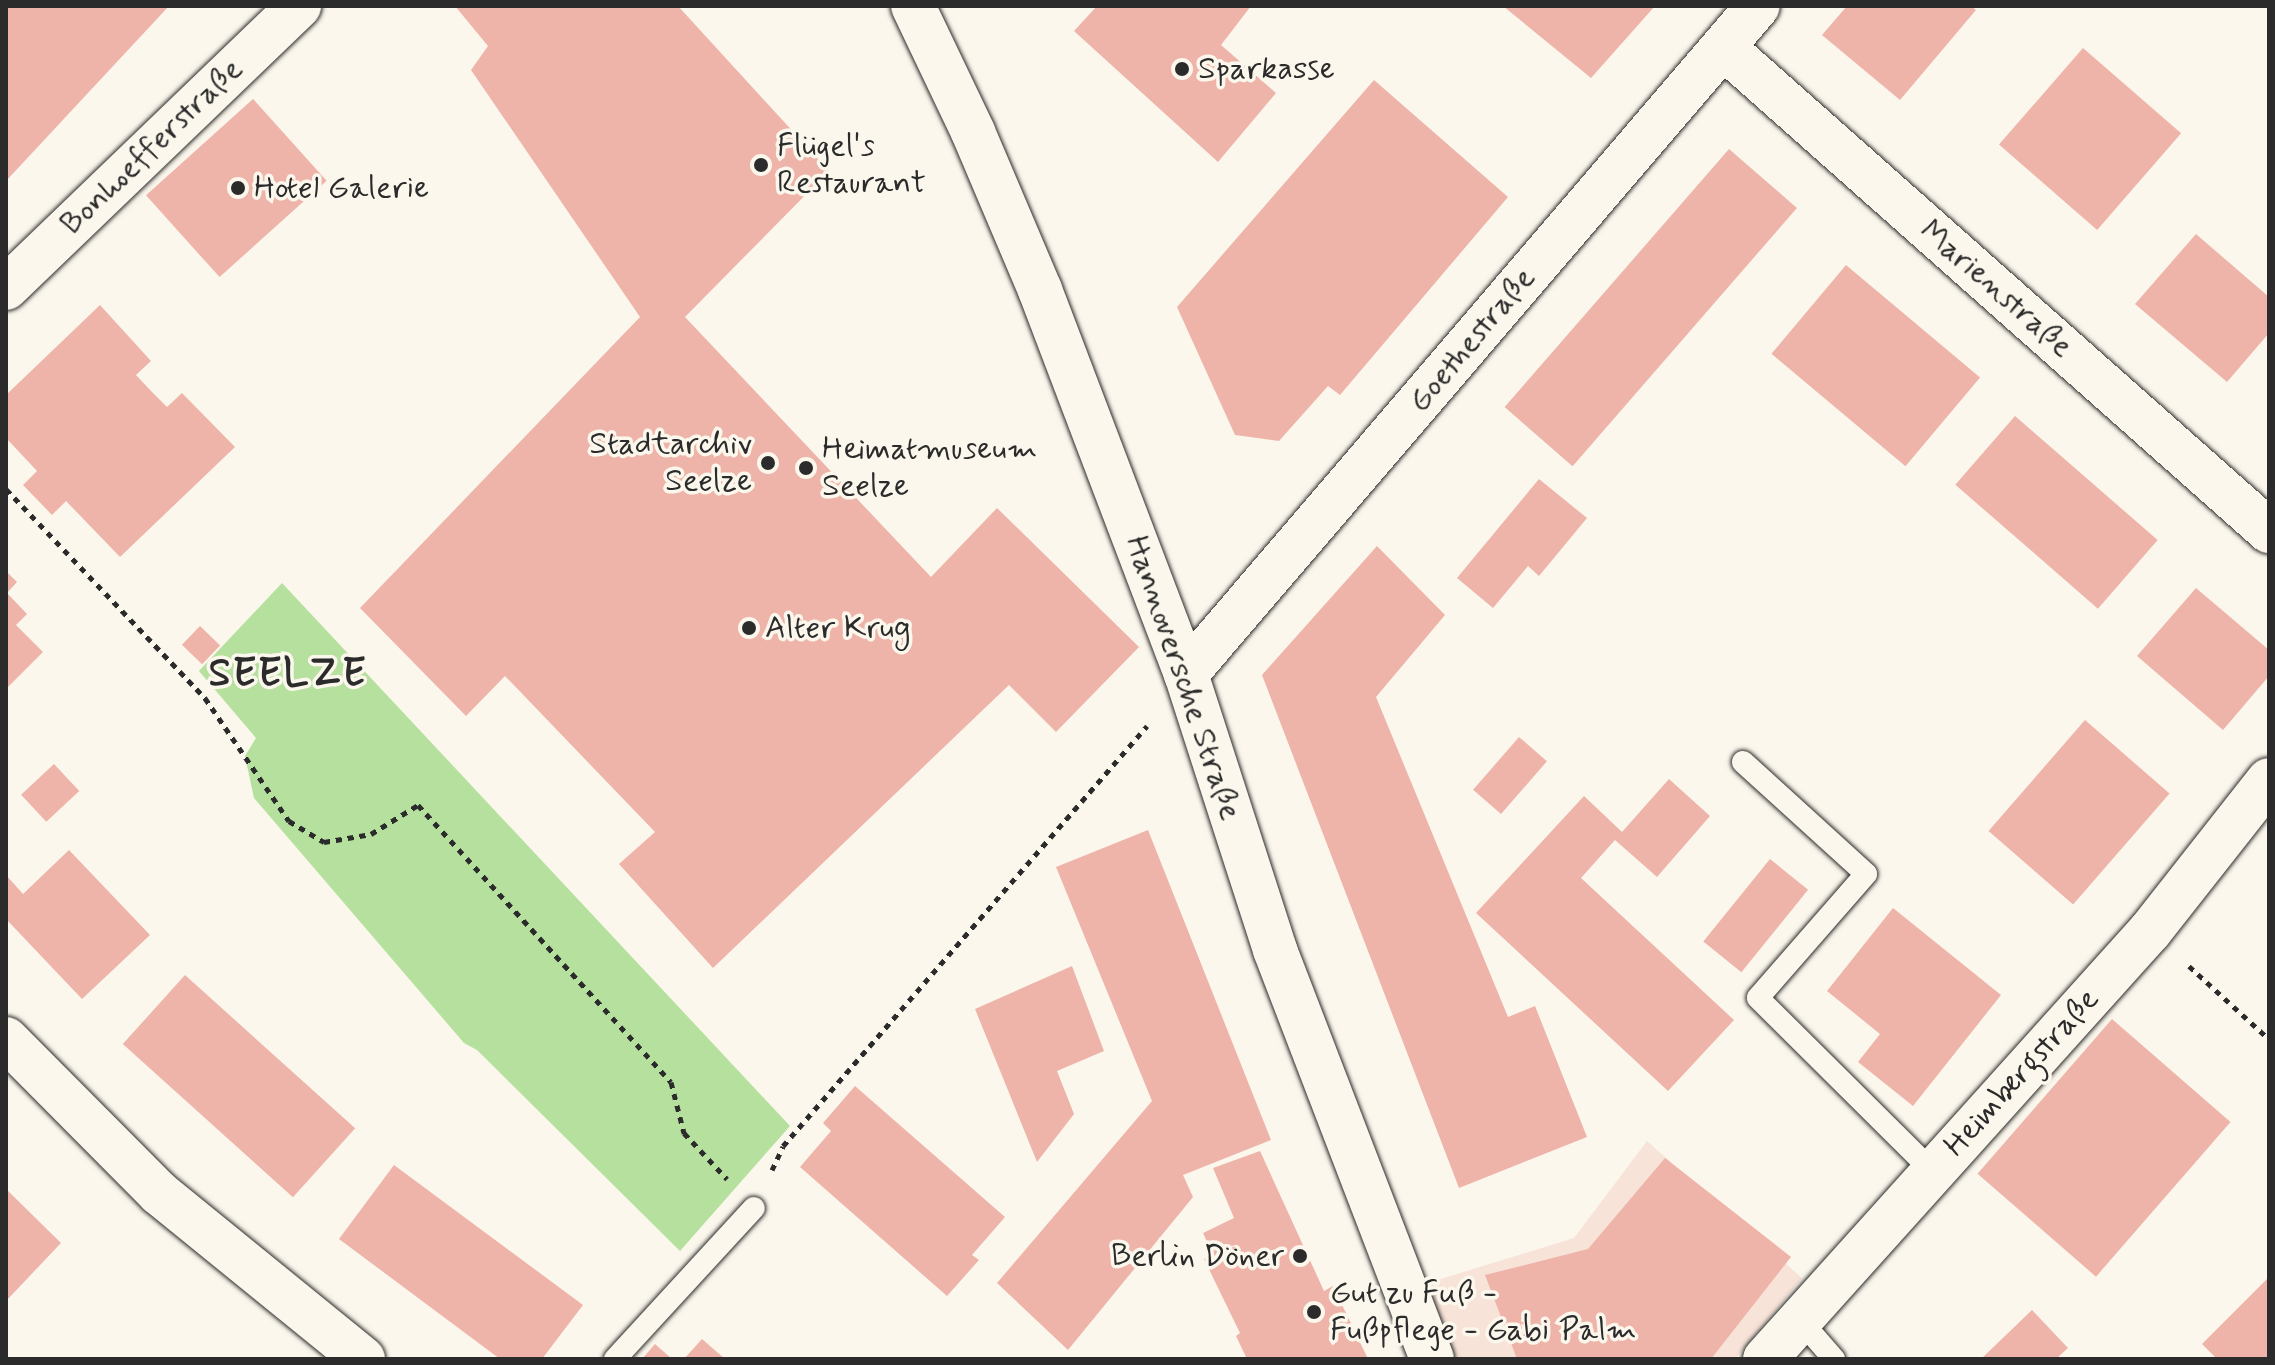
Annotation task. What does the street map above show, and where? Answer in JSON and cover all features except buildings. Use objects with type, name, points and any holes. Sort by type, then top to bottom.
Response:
[{"type":"street","name":"Bonhoefferstraße","points":[[6,288],[299,6]]},
{"type":"street","name":"Hannoversche Straße","points":[[913,6],[973,132],[1040,290],[1186,674],[1275,950],[1432,1359]]},
{"type":"street","name":"Goethestraße","points":[[1186,674],[1758,6]]},
{"type":"street","name":"Marienstraße","points":[[1723,47],[2269,531]]},
{"type":"street","name":"Heimbergstraße","points":[[1767,1358],[2150,931],[2269,780]]},
{"type":"street","points":[[6,1039],[159,1193],[363,1359]]},
{"type":"lane","points":[[1743,762],[1866,874],[1758,998],[1933,1172]]},
{"type":"lane","points":[[615,1359],[754,1208]]},
{"type":"lane","points":[[1800,1320],[1834,1359]]},
{"type":"path","points":[[6,489],[205,698],[289,821],[324,842],[371,834],[418,805],[671,1082],[684,1133],[754,1208],[783,1146],[1119,762],[1186,674]]},
{"type":"path","points":[[2150,931],[2269,1039]]},
{"type":"shaded area","points":[[1647,1141],[1802,1278],[1735,1359],[1432,1359],[1405,1290],[1574,1238]]},
{"type":"green space","points":[[282,583],[790,1126],[680,1251],[477,1050],[464,1043],[254,798],[245,756],[256,738],[199,671]]},
{"type":"place","name":"Sparkasse","points":[[1182,69]]},
{"type":"place","name":"Flügel's Restaurant","points":[[761,165]]},
{"type":"place","name":"Hotel Galerie","points":[[238,188]]},
{"type":"place","name":"Stadtarchiv Seelze","points":[[768,463]]},
{"type":"place","name":"Heimatmuseum Seelze","points":[[806,468]]},
{"type":"place","name":"Alter Krug","points":[[749,628]]},
{"type":"place","name":"Berlin Döner","points":[[1300,1256]]},
{"type":"place","name":"Gut zu Fuß - Fußpflege - Gabi Palm","points":[[1314,1312]]},
{"type":"district","name":"SEELZE","points":[[288,674]]}]
